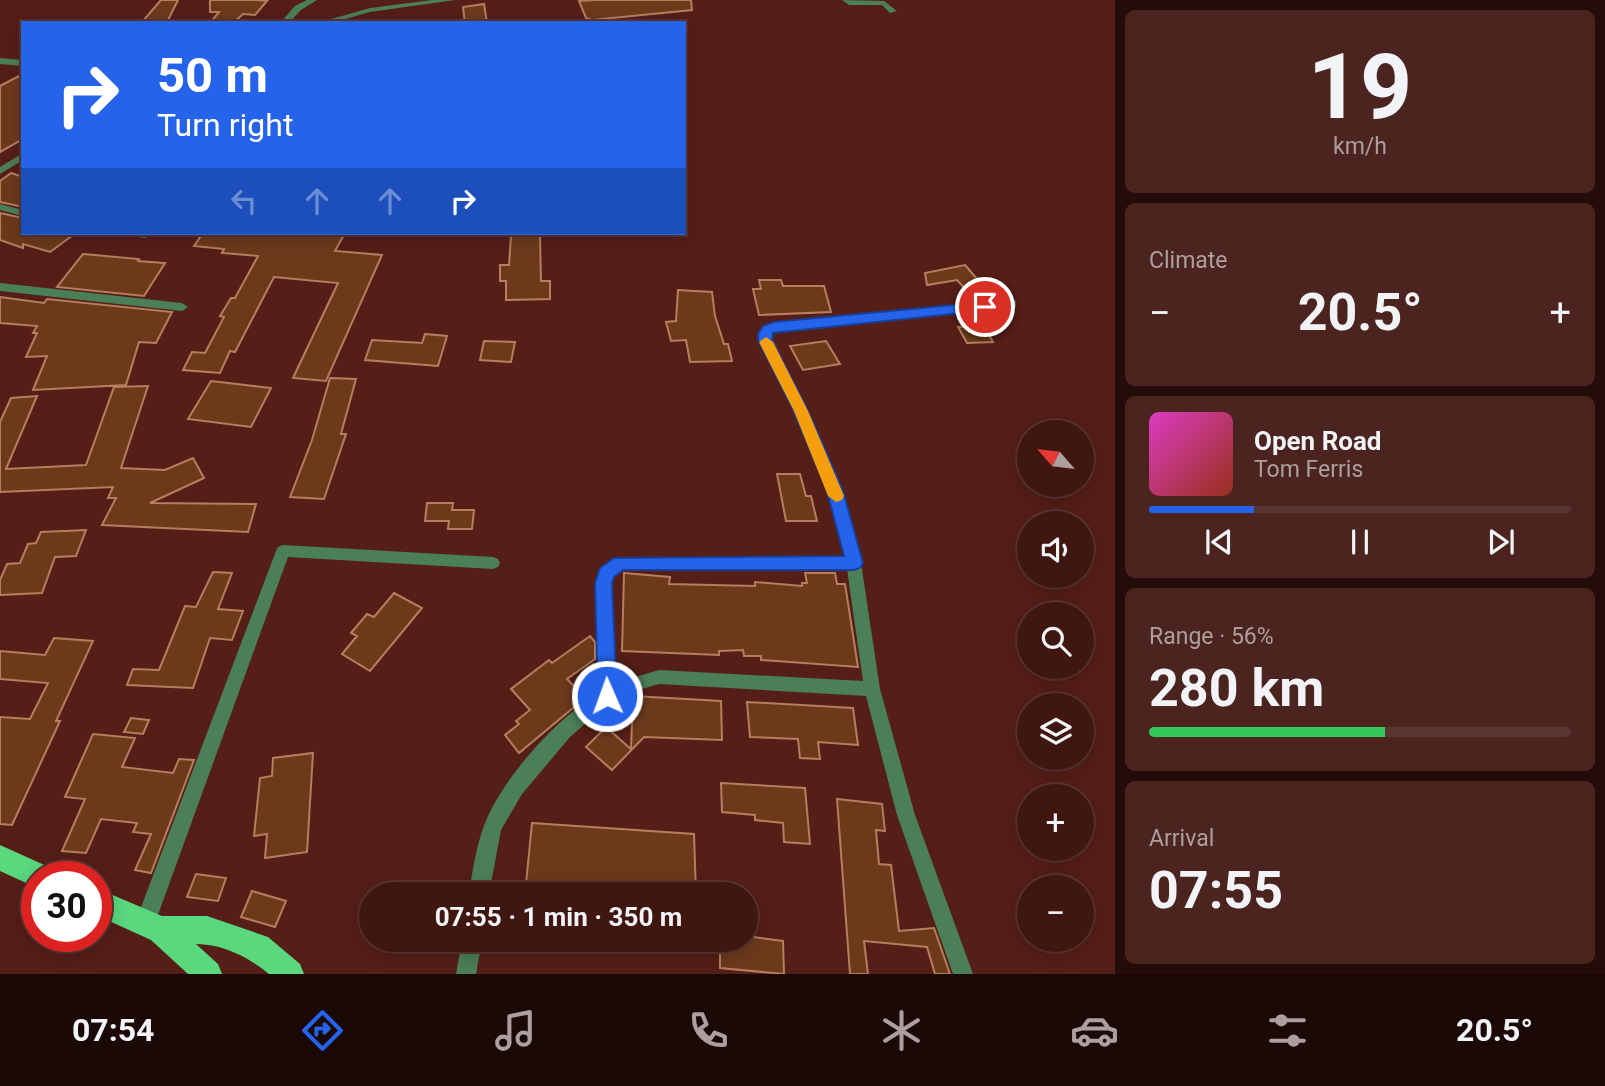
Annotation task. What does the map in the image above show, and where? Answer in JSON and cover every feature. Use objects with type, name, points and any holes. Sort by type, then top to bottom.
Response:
[{"type":"highway","points":[[0,858],[21,868]]},
{"type":"highway","points":[[112,908],[153,926],[208,974]]},
{"type":"highway","points":[[153,926],[207,930],[258,947],[290,974]]},
{"type":"street","points":[[287,21],[298,8],[313,0]]},
{"type":"street","points":[[329,21],[370,10],[451,0]]},
{"type":"street","points":[[846,0],[849,3],[884,3],[893,11]]},
{"type":"street","points":[[0,61],[21,63]]},
{"type":"street","points":[[0,172],[21,158]]},
{"type":"street","points":[[0,207],[21,212]]},
{"type":"street","points":[[0,287],[182,307]]},
{"type":"street","points":[[963,974],[906,815],[872,689],[854,563],[835,491],[801,411],[765,340],[765,334],[774,326],[1012,304]]},
{"type":"street","points":[[153,926],[283,551],[493,563]]},
{"type":"street","points":[[607,696],[604,583],[607,573],[620,563],[854,563]]},
{"type":"street","points":[[481,882],[488,839],[496,818],[510,796],[534,765],[590,708],[636,681],[659,677],[872,689]]},
{"type":"street","points":[[466,974],[470,952]]},
{"type":"building","points":[[161,0],[178,0],[168,21],[143,21]]},
{"type":"building","points":[[210,0],[267,1],[255,15],[243,14],[235,21],[212,21],[219,12],[210,12]]},
{"type":"building","points":[[691,0],[692,10],[592,20],[586,18],[579,1]]},
{"type":"building","points":[[484,4],[487,21],[465,21],[463,7]]},
{"type":"building","points":[[21,75],[21,140],[0,152],[0,86]]},
{"type":"building","points":[[11,173],[21,176],[21,207],[0,202],[0,181]]},
{"type":"building","points":[[0,213],[21,218],[21,235],[73,235],[50,252],[23,244],[23,248],[0,240]]},
{"type":"building","points":[[202,235],[344,235],[335,251],[382,255],[326,381],[293,378],[338,283],[274,277],[235,352],[230,351],[220,373],[183,370],[192,352],[205,353],[224,317],[220,316],[231,298],[235,298],[258,256],[222,253],[224,249],[194,246]]},
{"type":"building","points":[[511,236],[540,236],[541,281],[550,281],[550,299],[506,300],[506,281],[500,281],[500,265],[509,265]]},
{"type":"building","points":[[83,254],[165,263],[144,296],[57,287]]},
{"type":"building","points":[[965,265],[984,287],[967,291],[957,280],[927,285],[925,273]]},
{"type":"building","points":[[759,280],[781,280],[783,286],[824,286],[831,312],[759,315],[753,289],[761,289]]},
{"type":"building","points":[[678,290],[712,292],[715,316],[724,344],[728,344],[732,361],[690,362],[686,340],[671,341],[666,322],[676,321]]},
{"type":"building","points":[[0,297],[44,303],[47,299],[172,312],[156,343],[139,342],[126,385],[33,390],[47,356],[26,357],[37,333],[33,333],[37,326],[0,323]]},
{"type":"building","points":[[984,326],[993,342],[967,343],[958,327]]},
{"type":"building","points":[[425,334],[447,336],[438,366],[365,360],[372,340],[422,343]]},
{"type":"building","points":[[484,341],[515,342],[511,362],[480,360]]},
{"type":"building","points":[[826,341],[840,364],[803,370],[790,346]]},
{"type":"building","points":[[330,378],[356,379],[341,434],[346,434],[324,499],[290,497],[312,440]]},
{"type":"building","points":[[211,381],[271,388],[251,427],[188,419]]},
{"type":"building","points":[[148,386],[121,468],[165,470],[193,458],[204,478],[150,503],[256,504],[248,532],[102,525],[116,498],[108,498],[113,487],[0,492],[0,422],[11,398],[37,396],[6,469],[86,465],[114,387]]},
{"type":"building","points":[[777,474],[800,474],[806,496],[811,496],[817,521],[786,521]]},
{"type":"building","points":[[427,503],[453,503],[452,510],[474,510],[472,529],[448,529],[449,521],[425,521]]},
{"type":"building","points":[[86,530],[76,556],[55,557],[42,593],[0,595],[0,580],[7,564],[20,563],[28,544],[36,543],[41,532]]},
{"type":"building","points":[[213,572],[232,573],[218,609],[243,611],[232,640],[210,638],[193,688],[127,685],[133,669],[159,670],[185,606],[196,607]]},
{"type":"building","points":[[624,573],[670,577],[669,584],[755,586],[755,582],[802,586],[802,583],[807,583],[805,573],[835,573],[837,584],[845,584],[858,667],[761,660],[761,656],[744,656],[743,650],[719,651],[719,655],[622,651]]},
{"type":"building","points":[[394,593],[422,608],[370,671],[342,654],[357,636],[351,633],[367,614],[374,617]]},
{"type":"building","points":[[590,636],[595,642],[595,659],[567,679],[585,698],[519,753],[505,735],[519,724],[516,721],[530,710],[511,689],[549,660],[552,663]]},
{"type":"building","points":[[54,638],[93,641],[12,825],[0,824],[0,717],[30,719],[48,683],[0,679],[0,651],[45,655]]},
{"type":"building","points":[[633,696],[721,701],[722,740],[644,737],[612,770],[586,747],[606,727],[631,749]]},
{"type":"building","points":[[747,702],[853,708],[858,745],[818,742],[820,759],[800,758],[798,739],[750,737]]},
{"type":"building","points":[[131,718],[149,720],[143,734],[124,732]]},
{"type":"building","points":[[93,734],[135,738],[122,767],[173,773],[179,759],[194,760],[151,873],[135,870],[151,834],[133,832],[137,823],[101,819],[86,853],[62,851],[85,799],[65,797]]},
{"type":"building","points":[[313,753],[307,852],[265,858],[267,834],[254,836],[260,778],[272,776],[273,758]]},
{"type":"building","points":[[721,783],[805,788],[810,844],[784,842],[783,823],[755,820],[755,815],[722,812]]},
{"type":"building","points":[[837,799],[882,804],[885,831],[876,830],[879,864],[891,865],[899,931],[934,928],[950,974],[935,974],[927,947],[864,941],[868,974],[850,974]]},
{"type":"building","points":[[532,823],[694,834],[696,882],[526,882]]},
{"type":"building","points":[[196,874],[226,878],[218,901],[187,897]]},
{"type":"building","points":[[252,891],[286,901],[275,927],[241,917]]},
{"type":"building","points":[[758,938],[783,941],[784,974],[720,968],[720,952],[758,952]]},
{"type":"slow traffic","points":[[766,342],[801,411],[836,496]]},
{"type":"route","points":[[607,696],[604,583],[607,573],[620,563],[854,563],[835,491],[801,411],[765,340],[768,329],[774,326],[985,307]]}]
